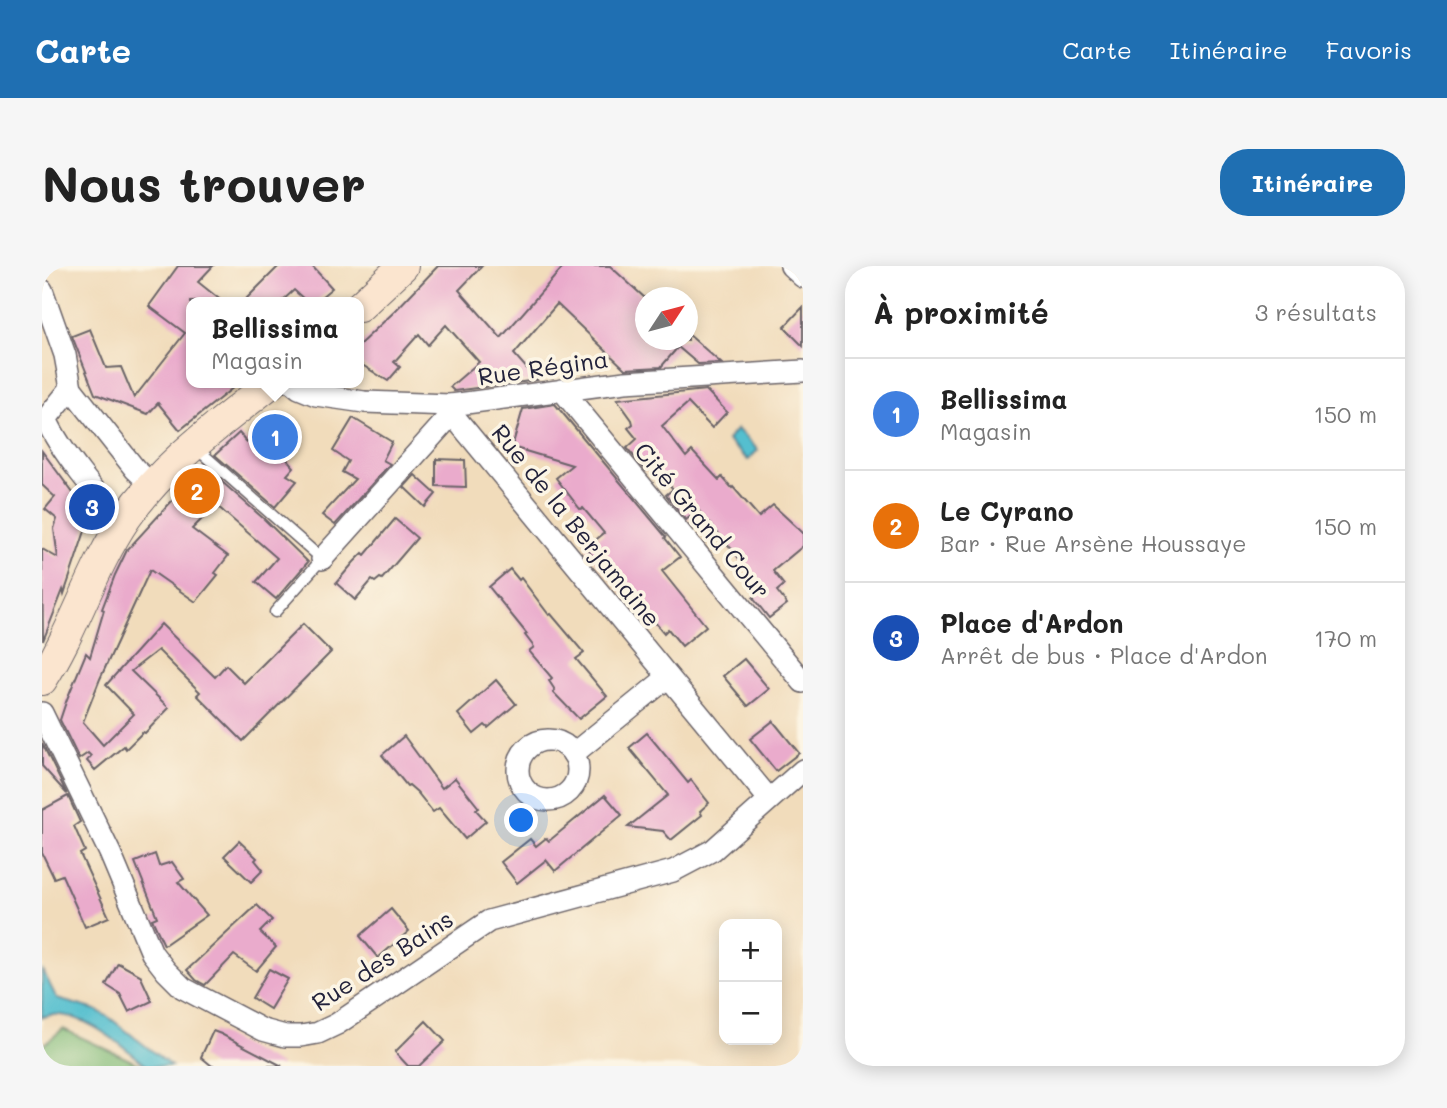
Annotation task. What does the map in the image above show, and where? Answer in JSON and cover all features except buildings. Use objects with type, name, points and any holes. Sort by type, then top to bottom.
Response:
[{"type":"main road","points":[[364,302],[403,266]]},
{"type":"main road","points":[[42,680],[125,520],[152,485],[194,446],[265,388]]},
{"type":"street","points":[[791,266],[803,277]]},
{"type":"street","points":[[42,290],[65,355],[71,388],[135,470],[152,485]]},
{"type":"street","name":"Rue Régina","points":[[299,388],[316,395],[451,410],[562,390],[625,382],[803,371]]},
{"type":"street","points":[[71,388],[44,420],[105,502],[125,520]]},
{"type":"street","name":"Cité Grand Cour","points":[[562,390],[803,682]]},
{"type":"street","points":[[322,559],[451,410]]},
{"type":"street","name":"Rue de la Berjamaine","points":[[451,410],[769,799]]},
{"type":"street","points":[[573,754],[668,677]]},
{"type":"street","name":"Rue des Bains","points":[[42,713],[110,853],[152,953],[183,988],[191,993],[262,1030],[285,1036],[318,1032],[337,1024],[489,921],[673,871],[713,850],[803,770]]},
{"type":"lane","points":[[194,446],[322,559],[275,612]]},
{"type":"green space","points":[[63,1029],[143,1066],[42,1066],[42,1046]]},
{"type":"water","points":[[737,429],[758,450],[748,460],[727,440]]},
{"type":"water","points":[[42,969],[57,999],[96,1010],[110,1018],[171,1066],[147,1066],[112,1038],[84,1022],[56,1015],[42,1017]]},
{"type":"place","name":"Bellissima","points":[[275,437]]},
{"type":"place","name":"Le Cyrano","points":[[197,491]]},
{"type":"place","name":"Place d'Ardon","points":[[92,507]]}]
